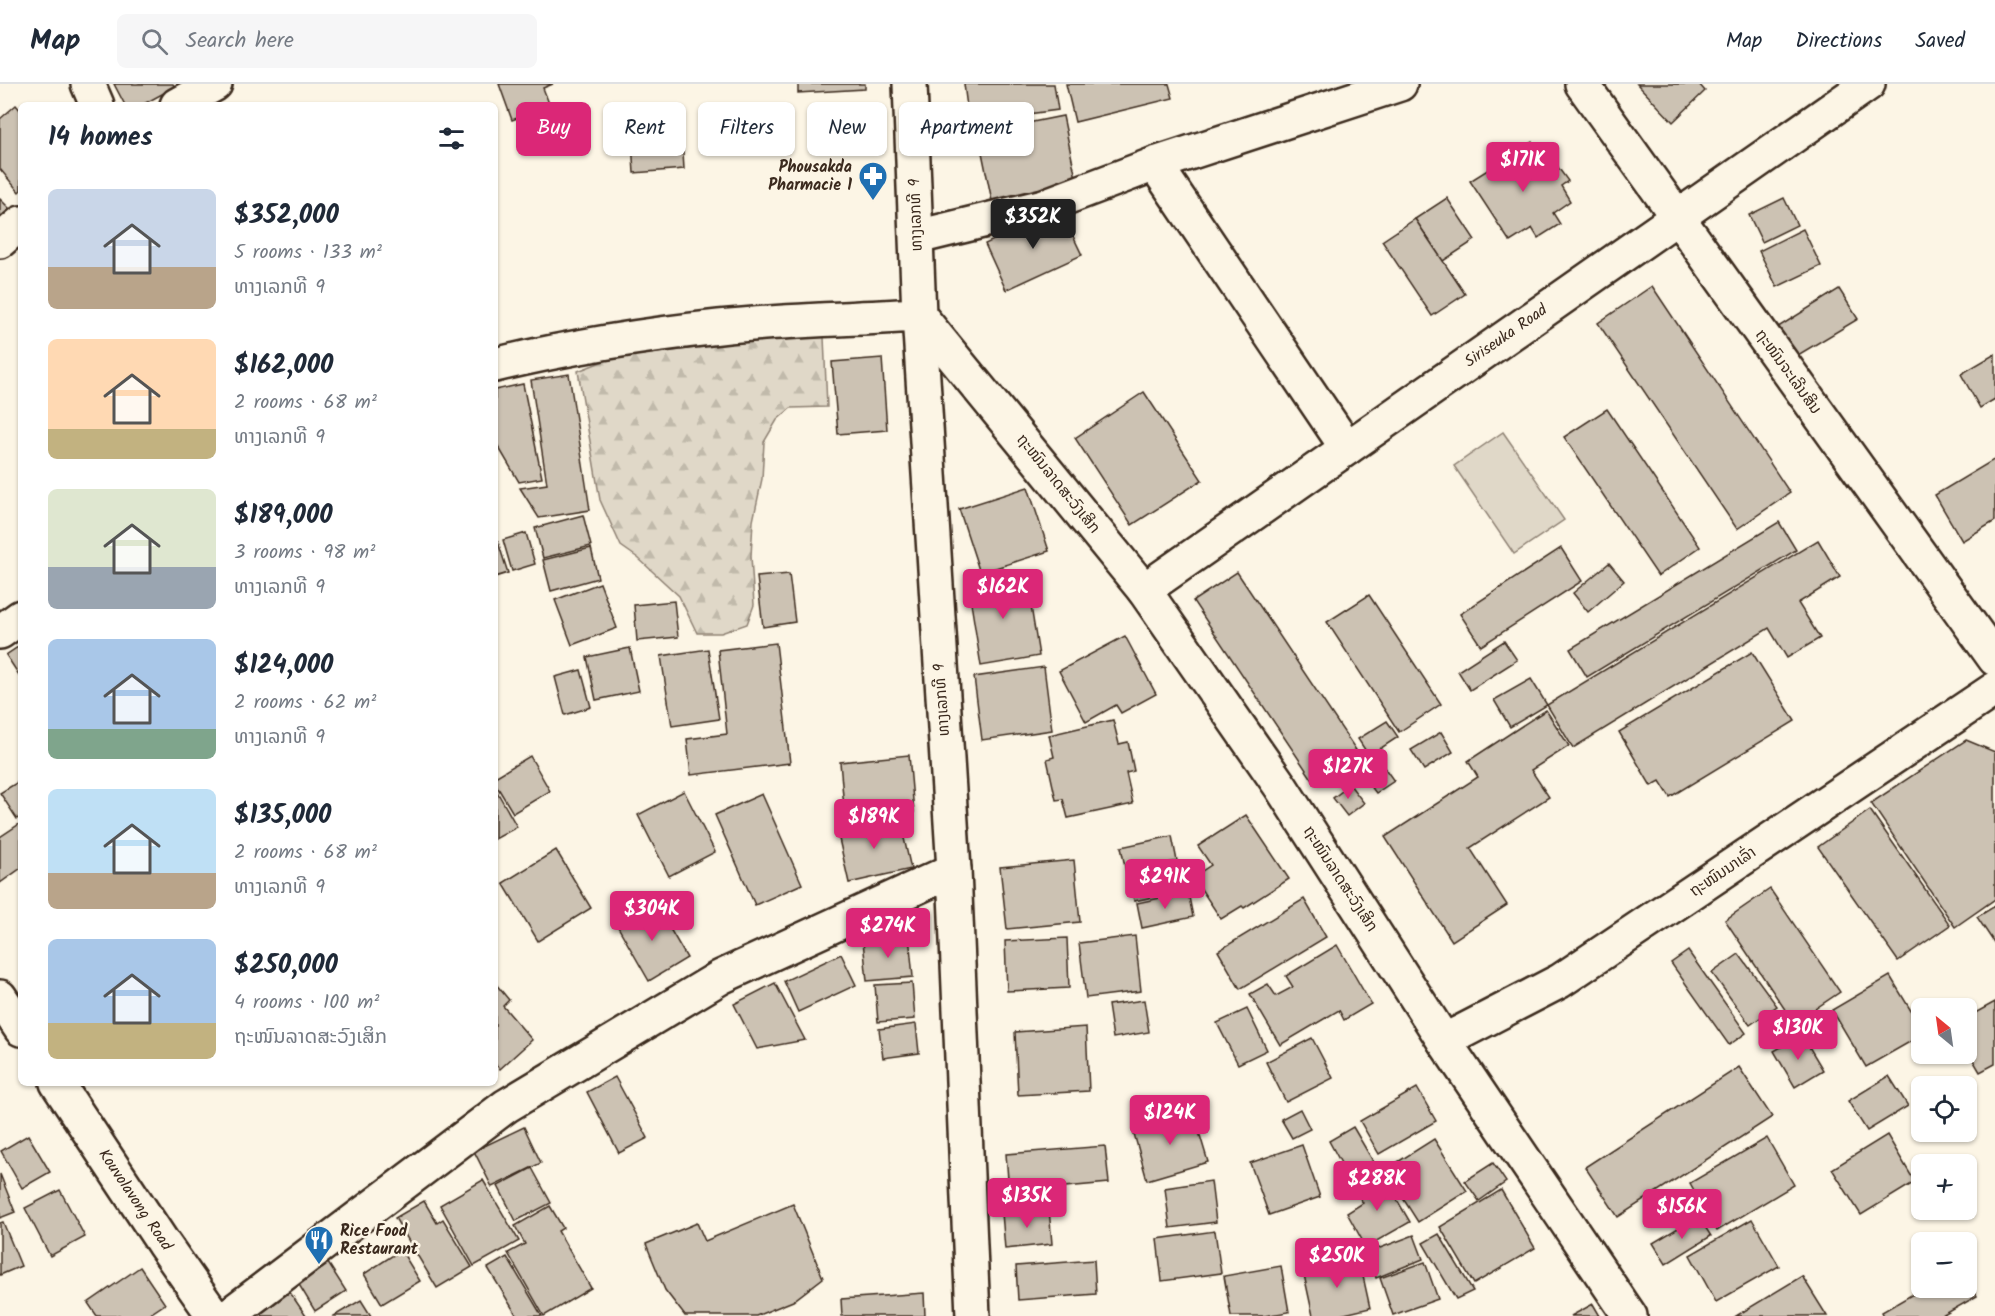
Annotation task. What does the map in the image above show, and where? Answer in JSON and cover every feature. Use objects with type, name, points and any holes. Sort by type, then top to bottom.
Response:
[{"type":"street","points":[[88,84],[96,102]]},
{"type":"street","points":[[182,102],[215,84]]},
{"type":"street","name":"ທາງເລກທີ 9","points":[[910,84],[919,315],[954,870],[973,1316]]},
{"type":"street","points":[[917,237],[1044,206],[1155,164],[1400,84]]},
{"type":"street","name":"ຖະໜົນຈະເລີນສິນ","points":[[1582,84],[1995,659]]},
{"type":"street","name":"Siriseuka Road","points":[[1144,590],[1868,84]]},
{"type":"street","points":[[1155,164],[1347,448]]},
{"type":"street","points":[[0,241],[18,226]]},
{"type":"street","points":[[498,364],[615,341],[720,327],[919,315]]},
{"type":"street","name":"ຖະໜົນລາດສະວົງເສິກ","points":[[919,315],[1144,590],[1281,787],[1444,1041],[1630,1316]]},
{"type":"street","points":[[0,632],[18,619]]},
{"type":"street","name":"ຖະໜົນນາເລົ່າ","points":[[1444,1041],[1560,981],[1995,689]]},
{"type":"street","points":[[228,1316],[506,1106],[721,977],[954,870]]},
{"type":"street","points":[[0,998],[18,1025]]},
{"type":"street","name":"Kouvolavong Road","points":[[59,1086],[214,1316]]},
{"type":"green space","points":[[824,337],[827,407],[791,408],[777,420],[764,442],[762,479],[753,521],[751,556],[754,605],[747,624],[721,633],[697,633],[679,596],[638,558],[621,546],[600,500],[578,371],[609,359],[750,341]]},
{"type":"green space","points":[[1503,432],[1564,520],[1514,554],[1454,466]]},
{"type":"building","points":[[114,84],[173,84],[175,87],[148,102],[123,102]]},
{"type":"building","points":[[499,84],[553,84],[543,88],[548,102],[516,102],[516,119],[512,120]]},
{"type":"building","points":[[798,84],[865,84],[865,89],[798,93]]},
{"type":"building","points":[[964,84],[1054,84],[1058,110],[1034,113],[1034,102],[966,102]]},
{"type":"building","points":[[1066,84],[1169,84],[1173,98],[1075,122]]},
{"type":"building","points":[[1637,84],[1699,84],[1705,91],[1673,122]]},
{"type":"building","points":[[16,105],[18,107],[18,191],[0,169],[0,119]]},
{"type":"building","points":[[1063,116],[1077,183],[992,201],[983,156],[1034,156],[1034,122]]},
{"type":"building","points":[[1532,142],[1550,170],[1557,166],[1568,181],[1561,186],[1570,201],[1553,213],[1560,224],[1538,238],[1532,228],[1510,242],[1470,181]]},
{"type":"building","points":[[633,156],[683,156],[684,169],[634,173]]},
{"type":"building","points":[[1447,198],[1475,240],[1443,261],[1415,219]]},
{"type":"building","points":[[1784,198],[1797,225],[1762,242],[1749,215]]},
{"type":"building","points":[[0,199],[12,211],[0,223]]},
{"type":"building","points":[[1060,209],[1082,255],[1006,290],[985,244]]},
{"type":"building","points":[[1415,219],[1465,294],[1432,316],[1382,241]]},
{"type":"building","points":[[1803,229],[1821,266],[1777,287],[1759,251]]},
{"type":"building","points":[[1652,286],[1790,493],[1737,529],[1598,323]]},
{"type":"building","points":[[1839,289],[1858,319],[1793,358],[1775,329]]},
{"type":"building","points":[[1995,354],[1995,399],[1980,408],[1961,374]]},
{"type":"building","points":[[882,358],[887,430],[838,434],[832,362]]},
{"type":"building","points":[[569,374],[590,510],[539,518],[520,488],[547,484],[531,380]]},
{"type":"building","points":[[523,384],[542,478],[519,482],[498,446],[498,389]]},
{"type":"building","points":[[1144,392],[1202,480],[1132,525],[1075,438]]},
{"type":"building","points":[[1607,409],[1700,547],[1658,576],[1564,437]]},
{"type":"building","points":[[1995,459],[1995,521],[1962,541],[1935,495]]},
{"type":"building","points":[[1028,487],[1049,551],[980,573],[959,509]]},
{"type":"building","points":[[583,515],[591,546],[543,558],[535,528]]},
{"type":"building","points":[[1779,522],[1796,550],[1587,677],[1570,649]]},
{"type":"building","points":[[526,533],[535,564],[512,571],[503,540]]},
{"type":"building","points":[[1818,540],[1840,577],[1798,603],[1820,638],[1787,658],[1769,628],[1573,748],[1547,705]]},
{"type":"building","points":[[498,542],[508,573],[498,576]]},
{"type":"building","points":[[591,548],[598,578],[551,591],[543,560]]},
{"type":"building","points":[[1561,548],[1582,581],[1481,646],[1460,614]]},
{"type":"building","points":[[1609,563],[1624,581],[1588,612],[1573,593]]},
{"type":"building","points":[[1237,572],[1356,750],[1312,779],[1193,601]]},
{"type":"building","points":[[789,574],[795,622],[763,627],[757,577]]},
{"type":"building","points":[[1026,575],[1039,656],[981,666],[968,584]]},
{"type":"building","points":[[600,583],[617,628],[572,645],[555,600]]},
{"type":"building","points":[[1369,595],[1441,704],[1399,732],[1327,622]]},
{"type":"building","points":[[674,601],[678,637],[637,641],[634,605]]},
{"type":"building","points":[[1125,636],[1156,694],[1121,713],[1116,705],[1086,722],[1059,671]]},
{"type":"building","points":[[1504,641],[1517,660],[1470,690],[1458,671]]},
{"type":"building","points":[[776,643],[790,763],[691,775],[687,739],[727,734],[718,650]]},
{"type":"building","points":[[18,647],[18,673],[6,655]]},
{"type":"building","points":[[630,648],[639,691],[596,700],[587,657]]},
{"type":"building","points":[[708,649],[719,719],[672,726],[661,656]]},
{"type":"building","points":[[1752,652],[1795,721],[1670,797],[1660,781],[1651,786],[1619,732]]},
{"type":"building","points":[[1044,667],[1052,730],[982,740],[974,677]]},
{"type":"building","points":[[581,670],[591,707],[565,715],[555,677]]},
{"type":"building","points":[[1531,679],[1547,705],[1510,727],[1494,700]]},
{"type":"building","points":[[1546,710],[1569,746],[1531,770],[1549,797],[1470,848],[1507,905],[1452,941],[1385,837],[1478,777],[1468,761]]},
{"type":"building","points":[[1113,720],[1119,744],[1128,742],[1134,771],[1126,773],[1133,804],[1068,818],[1063,799],[1056,800],[1047,759],[1054,757],[1049,735]]},
{"type":"building","points":[[1387,721],[1398,737],[1369,756],[1358,739]]},
{"type":"building","points":[[1441,732],[1453,752],[1424,770],[1411,750]]},
{"type":"building","points":[[1966,740],[1995,752],[1995,899],[1955,927],[1871,803]]},
{"type":"building","points":[[909,755],[914,812],[845,819],[840,762]]},
{"type":"building","points":[[530,756],[550,791],[513,813],[498,788],[498,775]]},
{"type":"building","points":[[1384,767],[1394,781],[1376,793],[1366,780]]},
{"type":"building","points":[[18,782],[17,819],[0,793]]},
{"type":"building","points":[[1350,785],[1364,803],[1347,816],[1333,798]]},
{"type":"building","points":[[684,791],[715,852],[669,876],[638,815]]},
{"type":"building","points":[[498,793],[517,827],[498,837]]},
{"type":"building","points":[[762,794],[802,884],[755,905],[715,815]]},
{"type":"building","points":[[1870,810],[1950,925],[1898,961],[1818,847]]},
{"type":"building","points":[[1246,815],[1289,879],[1244,908],[1242,906],[1221,919],[1193,877],[1211,865],[1198,846]]},
{"type":"building","points":[[899,816],[911,869],[849,883],[837,830]]},
{"type":"building","points":[[18,825],[18,870],[0,883],[0,837]]},
{"type":"building","points":[[1172,836],[1177,861],[1126,872],[1121,847]]},
{"type":"building","points":[[556,850],[591,908],[538,941],[503,883]]},
{"type":"building","points":[[1074,860],[1080,922],[1007,929],[1000,867]]},
{"type":"building","points":[[1181,865],[1186,890],[1134,901],[1129,876]]},
{"type":"building","points":[[1770,889],[1840,992],[1794,1023],[1725,920]]},
{"type":"building","points":[[1188,892],[1193,917],[1142,928],[1137,903]]},
{"type":"building","points":[[1304,899],[1326,937],[1240,989],[1218,951]]},
{"type":"building","points":[[655,903],[687,958],[649,981],[617,925]]},
{"type":"building","points":[[1995,906],[1995,944],[1977,917]]},
{"type":"building","points":[[909,936],[913,977],[867,981],[863,941]]},
{"type":"building","points":[[1135,936],[1141,991],[1086,998],[1079,943]]},
{"type":"building","points":[[1067,938],[1069,988],[1007,991],[1005,941]]},
{"type":"building","points":[[1337,945],[1371,1004],[1344,1020],[1339,1010],[1280,1045],[1250,994],[1268,984],[1276,996],[1293,987],[1286,976]]},
{"type":"building","points":[[1688,951],[1746,1033],[1729,1045],[1671,963]]},
{"type":"building","points":[[841,954],[856,985],[798,1012],[784,981]]},
{"type":"building","points":[[1739,954],[1777,1006],[1750,1025],[1712,973]]},
{"type":"building","points":[[1890,976],[1911,1011],[1911,1041],[1866,1067],[1832,1010]]},
{"type":"building","points":[[775,983],[805,1040],[757,1049],[734,1004]]},
{"type":"building","points":[[912,983],[915,1019],[878,1022],[875,985]]},
{"type":"building","points":[[498,987],[509,1000],[503,1006],[532,1040],[500,1069],[498,1067]]},
{"type":"building","points":[[1144,1000],[1149,1032],[1113,1038],[1108,1005]]},
{"type":"building","points":[[1995,1002],[1995,1064],[1980,1072],[1975,1064],[1977,1012]]},
{"type":"building","points":[[1247,1009],[1267,1050],[1238,1064],[1217,1023]]},
{"type":"building","points":[[916,1024],[919,1053],[883,1058],[879,1029]]},
{"type":"building","points":[[1086,1027],[1089,1091],[1018,1095],[1015,1032]]},
{"type":"building","points":[[1802,1035],[1823,1070],[1795,1087],[1774,1051]]},
{"type":"building","points":[[1312,1038],[1333,1078],[1286,1102],[1266,1062]]},
{"type":"building","points":[[1739,1067],[1772,1117],[1618,1217],[1585,1167]]},
{"type":"building","points":[[1889,1076],[1908,1106],[1867,1131],[1848,1101]]},
{"type":"building","points":[[615,1077],[648,1138],[619,1153],[587,1092]]},
{"type":"building","points":[[1417,1088],[1436,1121],[1379,1154],[1360,1121]]},
{"type":"building","points":[[1300,1109],[1310,1129],[1292,1138],[1281,1119]]},
{"type":"building","points":[[1193,1112],[1208,1162],[1147,1180],[1133,1130]]},
{"type":"building","points":[[524,1127],[541,1163],[492,1187],[474,1151]]},
{"type":"building","points":[[1353,1127],[1373,1161],[1348,1176],[1329,1141]]},
{"type":"building","points":[[28,1135],[50,1172],[22,1188],[1,1151]]},
{"type":"building","points":[[1887,1135],[1911,1175],[1911,1184],[1861,1215],[1832,1169]]},
{"type":"building","points":[[1767,1138],[1794,1185],[1717,1231],[1690,1183]]},
{"type":"building","points":[[1434,1139],[1467,1191],[1418,1222],[1385,1170]]},
{"type":"building","points":[[1302,1145],[1320,1197],[1269,1215],[1250,1163]]},
{"type":"building","points":[[1105,1146],[1109,1183],[1009,1192],[1006,1154]]},
{"type":"building","points":[[1493,1163],[1506,1182],[1479,1201],[1465,1181]]},
{"type":"building","points":[[532,1168],[551,1203],[516,1221],[498,1186]]},
{"type":"building","points":[[0,1174],[15,1212],[0,1218]]},
{"type":"building","points":[[1382,1174],[1410,1222],[1366,1247],[1347,1213],[1363,1203],[1355,1190]]},
{"type":"building","points":[[483,1180],[519,1241],[474,1266],[440,1205]]},
{"type":"building","points":[[1211,1181],[1216,1222],[1170,1228],[1165,1188]]},
{"type":"building","points":[[60,1190],[85,1237],[50,1256],[25,1208]]},
{"type":"building","points":[[1501,1190],[1535,1248],[1474,1284],[1440,1227]]},
{"type":"building","points":[[424,1201],[437,1223],[443,1219],[472,1267],[437,1288],[395,1218]]},
{"type":"building","points":[[793,1204],[823,1278],[793,1301],[756,1316],[685,1316],[665,1290],[646,1244],[697,1223],[705,1241]]},
{"type":"building","points":[[550,1206],[563,1228],[558,1231],[591,1288],[544,1316],[508,1253],[525,1244],[515,1226]]},
{"type":"building","points":[[1049,1209],[1052,1244],[1005,1249],[1002,1213]]},
{"type":"building","points":[[1698,1216],[1711,1236],[1666,1264],[1653,1243]]},
{"type":"building","points":[[1752,1219],[1779,1266],[1716,1302],[1690,1255]]},
{"type":"building","points":[[3,1222],[21,1266],[0,1275],[0,1223]]},
{"type":"building","points":[[1215,1231],[1221,1273],[1162,1281],[1157,1239]]},
{"type":"building","points":[[1439,1234],[1473,1291],[1456,1299],[1423,1243]]},
{"type":"building","points":[[1414,1235],[1423,1259],[1376,1278],[1367,1253]]},
{"type":"building","points":[[401,1250],[420,1281],[382,1304],[364,1274]]},
{"type":"building","points":[[507,1257],[542,1316],[517,1316],[488,1268]]},
{"type":"building","points":[[1359,1258],[1370,1308],[1336,1316],[1313,1316],[1303,1270]]},
{"type":"building","points":[[1094,1260],[1096,1294],[1018,1300],[1016,1266]]},
{"type":"building","points":[[1425,1262],[1438,1299],[1393,1315],[1380,1278]]},
{"type":"building","points":[[328,1263],[346,1291],[315,1311],[298,1283]]},
{"type":"building","points":[[1281,1266],[1289,1312],[1264,1316],[1231,1316],[1224,1276]]},
{"type":"building","points":[[140,1267],[165,1304],[147,1316],[97,1316],[88,1303]]},
{"type":"building","points":[[1802,1276],[1827,1316],[1736,1316]]},
{"type":"building","points":[[289,1291],[306,1316],[262,1316],[259,1310]]},
{"type":"building","points":[[924,1293],[925,1316],[842,1316],[841,1299]]},
{"type":"building","points":[[1911,1295],[1911,1298],[1974,1298],[1942,1316],[1884,1316],[1882,1312]]},
{"type":"building","points":[[361,1300],[371,1316],[334,1316]]},
{"type":"building","points":[[1593,1304],[1600,1316],[1571,1316]]},
{"type":"place","name":"Phousakda Pharmacie 1","points":[[873,202]]},
{"type":"place","name":"Rice Food Restaurant","points":[[319,1266]]}]
